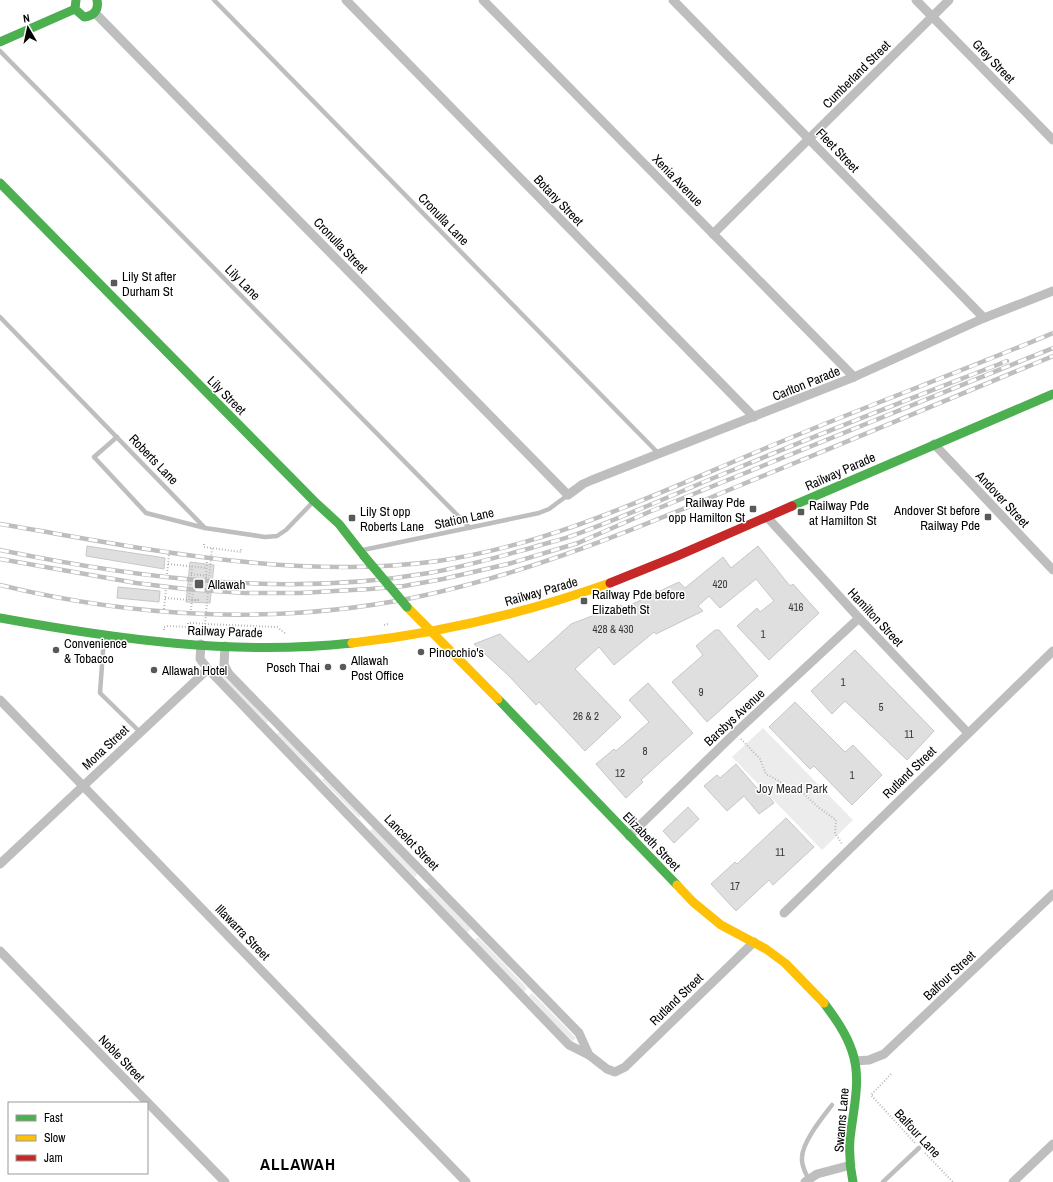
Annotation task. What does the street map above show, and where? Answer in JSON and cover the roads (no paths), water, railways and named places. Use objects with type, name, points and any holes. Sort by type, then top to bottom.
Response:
[{"type":"main road","points":[[0,42],[75,5],[84,17],[92,16],[96,13],[98,7],[97,0]]},
{"type":"main road","name":"Lily Street","points":[[0,183],[314,501],[340,524],[362,553],[428,631]]},
{"type":"main road","name":"Railway Parade","points":[[0,618],[104,636],[225,646],[287,646],[338,644],[384,639],[507,615],[578,594],[624,577],[1053,394]]},
{"type":"main road","name":"Elizabeth Street","points":[[428,631],[448,648],[629,836],[706,913],[722,925],[754,942],[788,966],[833,1014],[843,1029],[856,1061]]},
{"type":"main road","name":"Swanns Lane","points":[[853,1182],[849,1145],[857,1088],[856,1061]]},
{"type":"street","name":"Botany Street","points":[[346,0],[754,417]]},
{"type":"street","name":"Xenia Avenue","points":[[483,0],[854,377]]},
{"type":"street","name":"Fleet Street","points":[[673,0],[984,318]]},
{"type":"street","name":"Grey Street","points":[[916,0],[1053,140]]},
{"type":"street","name":"Cumberland Street","points":[[713,234],[949,0]]},
{"type":"street","name":"Cronulla Street","points":[[96,13],[568,495]]},
{"type":"street","name":"Carlton Parade","points":[[568,495],[583,484],[854,377],[984,318],[1053,290]]},
{"type":"street","name":"Andover Street","points":[[934,444],[1053,570]]},
{"type":"street","name":"Hamilton Street","points":[[767,517],[968,733]]},
{"type":"street","name":"Barsbys Avenue","points":[[629,836],[735,733],[860,618]]},
{"type":"street","points":[[201,644],[200,659],[208,669],[216,669],[224,665],[225,646]]},
{"type":"street","name":"Rutland Street","points":[[784,913],[1053,651]]},
{"type":"street","name":"Lancelot Street","points":[[224,665],[227,671],[579,1033],[589,1055]]},
{"type":"street","name":"Mona Street","points":[[0,864],[208,669]]},
{"type":"street","name":"Lancelot Street","points":[[208,669],[569,1045],[589,1055],[601,1066],[615,1072]]},
{"type":"street","name":"Illawarra Street","points":[[0,700],[466,1182]]},
{"type":"street","name":"Balfour Street","points":[[856,1061],[873,1059],[884,1054],[1053,894]]},
{"type":"street","name":"Rutland Street","points":[[615,1072],[625,1067],[754,942]]},
{"type":"street","name":"Noble Street","points":[[0,951],[147,1102]]},
{"type":"street","name":"Noble Street","points":[[148,1103],[225,1182]]},
{"type":"street","points":[[1013,1182],[1053,1144]]},
{"type":"street","points":[[806,1180],[817,1174],[851,1165]]},
{"type":"lane","name":"Cronulla Lane","points":[[214,0],[659,454]]},
{"type":"lane","name":"Lily Lane","points":[[0,51],[470,528]]},
{"type":"lane","name":"Roberts Lane","points":[[0,317],[205,528]]},
{"type":"lane","points":[[117,437],[94,457],[146,513],[205,528],[265,537],[277,536],[286,530],[314,501]]},
{"type":"lane","name":"Station Lane","points":[[362,553],[539,513],[549,509],[568,495]]},
{"type":"lane","points":[[104,636],[100,693],[140,732]]},
{"type":"lane","points":[[806,1180],[802,1164],[804,1149],[832,1105]]},
{"type":"lane","points":[[883,1182],[919,1148]]},
{"type":"railway","points":[[0,524],[163,552],[273,564],[328,567],[383,566],[438,561],[481,553],[523,542],[606,515],[802,433],[1053,333]]},
{"type":"railway","points":[[0,559],[136,583],[185,589],[245,593],[300,593],[370,589],[404,586],[443,579],[508,564],[578,543],[649,512],[1053,348]]},
{"type":"railway","points":[[0,585],[102,605],[153,611],[205,614],[309,612],[361,607],[412,598],[495,577],[617,535],[1053,356]]},
{"type":"railway","points":[[0,550],[106,569],[160,576],[268,584],[322,584],[376,580],[429,573],[480,562],[571,536],[616,519],[801,442],[1007,361]]},
{"type":"place","name":"Lily St after Durham St","points":[[114,283]]},
{"type":"place","name":"Railway Pde opp Hamilton St","points":[[753,509]]},
{"type":"place","name":"Railway Pde at Hamilton St","points":[[801,512]]},
{"type":"place","name":"Andover St before Railway Pde","points":[[988,517]]},
{"type":"place","name":"Lily St opp Roberts Lane","points":[[352,518]]},
{"type":"place","name":"Allawah","points":[[199,584]]},
{"type":"place","name":"Railway Pde before Elizabeth St","points":[[584,601]]},
{"type":"place","name":"Convenience & Tobacco","points":[[56,650]]},
{"type":"place","name":"Pinocchio's","points":[[421,652]]},
{"type":"place","name":"Posch Thai","points":[[328,667]]},
{"type":"place","name":"Allawah Post Office","points":[[343,667]]},
{"type":"place","name":"Allawah Hotel","points":[[154,670]]},
{"type":"district","name":"ALLAWAH","points":[[298,1164]]},
{"type":"park label","name":"Joy Mead Park","points":[[792,788]]}]
